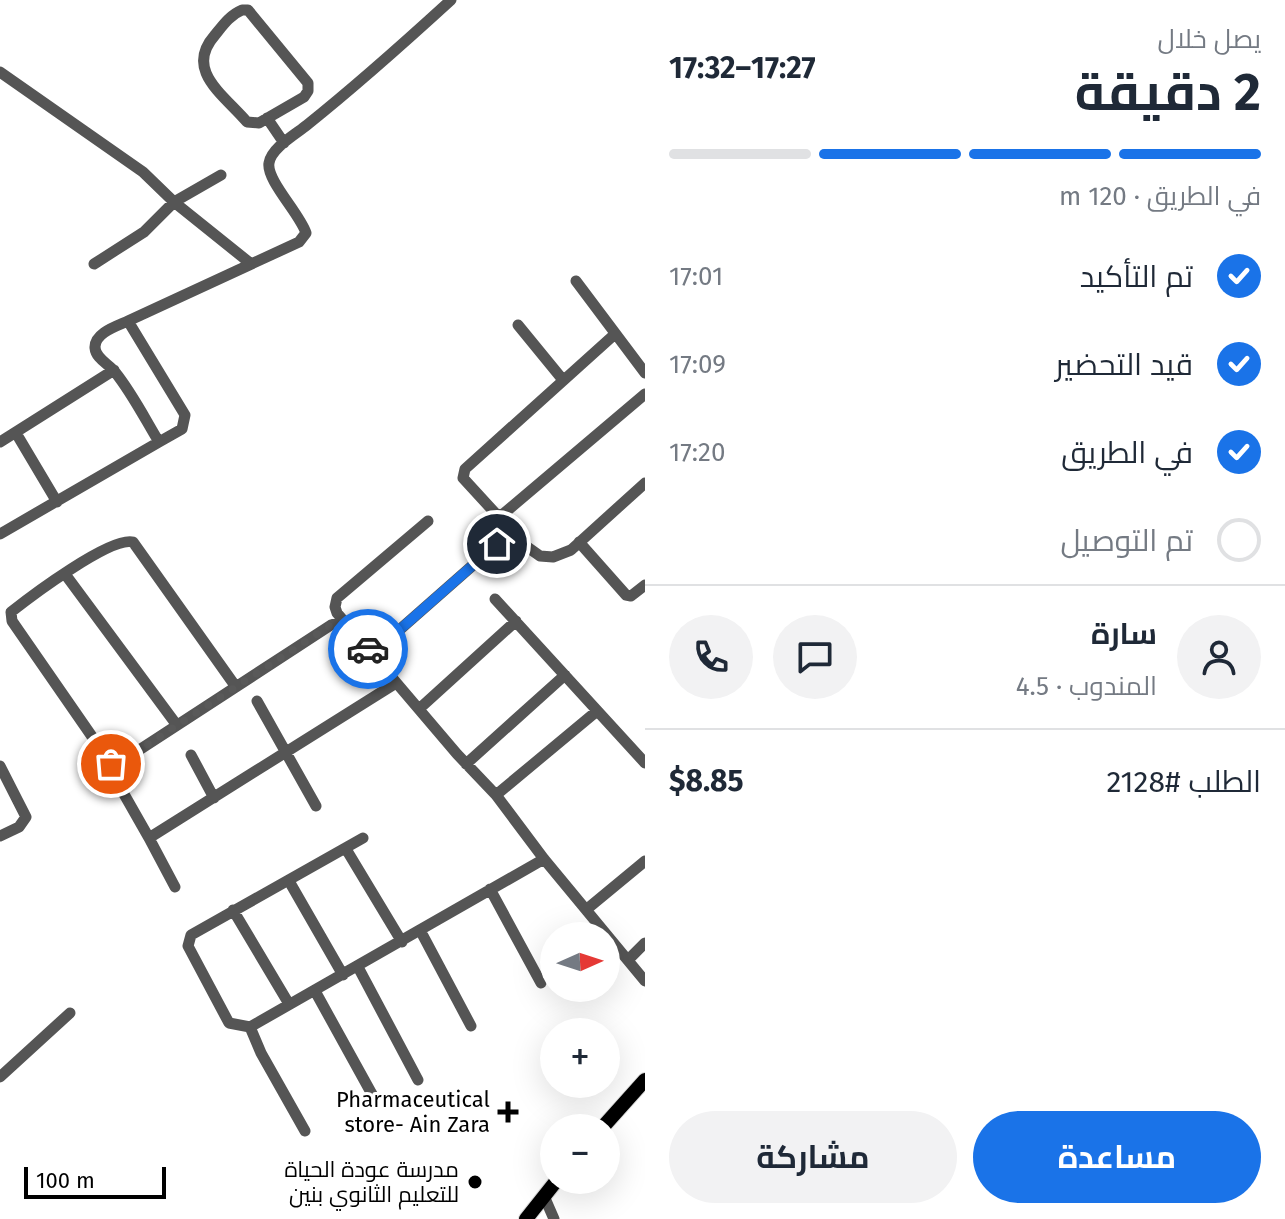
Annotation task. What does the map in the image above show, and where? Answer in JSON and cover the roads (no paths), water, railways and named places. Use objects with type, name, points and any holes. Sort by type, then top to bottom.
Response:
[{"type":"main road","points":[[615,1114],[645,1080]]},
{"type":"main road","points":[[526,1219],[544,1196]]},
{"type":"street","points":[[159,442],[114,370],[98,356],[95,348],[97,339],[103,333],[299,242],[306,233],[301,219],[269,172],[271,158],[284,143],[367,77],[451,0]]},
{"type":"street","points":[[242,10],[248,10],[308,83],[304,97],[267,118],[259,123],[247,122],[204,73],[201,58],[204,47],[233,13],[242,10]]},
{"type":"street","points":[[0,72],[143,172],[174,202],[250,263]]},
{"type":"street","points":[[267,118],[284,143]]},
{"type":"street","points":[[94,264],[144,232],[174,202],[221,175]]},
{"type":"street","points":[[576,281],[645,373]]},
{"type":"street","points":[[0,534],[182,429],[185,415],[128,321]]},
{"type":"street","points":[[518,325],[563,380]]},
{"type":"street","points":[[615,334],[463,472],[463,478],[496,514],[502,515],[523,544],[540,556],[553,557],[571,550],[645,483]]},
{"type":"street","points":[[0,442],[114,370]]},
{"type":"street","points":[[502,515],[645,394]]},
{"type":"street","points":[[16,433],[57,502]]},
{"type":"street","points":[[428,521],[337,598],[335,607],[396,683],[496,795],[544,859],[645,981]]},
{"type":"street","points":[[236,687],[133,542],[126,540],[103,549],[11,612],[12,621],[111,764],[116,765],[176,724],[236,687],[331,625],[344,621]]},
{"type":"street","points":[[579,542],[626,595],[631,596],[644,588]]},
{"type":"street","points":[[372,654],[497,544]]},
{"type":"street","points":[[65,574],[176,724]]},
{"type":"street","points":[[495,599],[645,763]]},
{"type":"street","points":[[419,709],[516,621]]},
{"type":"street","points":[[466,764],[565,675]]},
{"type":"street","points":[[149,838],[396,683]]},
{"type":"street","points":[[257,701],[316,806]]},
{"type":"street","points":[[496,795],[597,711]]},
{"type":"street","points":[[191,755],[214,798]]},
{"type":"street","points":[[0,766],[26,817],[19,827],[0,836]]},
{"type":"street","points":[[116,780],[175,887]]},
{"type":"street","points":[[363,838],[191,935],[188,946],[229,1023],[242,1028],[250,1027],[544,859]]},
{"type":"street","points":[[346,849],[402,942]]},
{"type":"street","points":[[587,909],[645,861]]},
{"type":"street","points":[[289,881],[343,975]]},
{"type":"street","points":[[490,889],[540,981]]},
{"type":"street","points":[[233,910],[289,1004]]},
{"type":"street","points":[[420,930],[471,1026]]},
{"type":"street","points":[[629,959],[645,943]]},
{"type":"street","points":[[358,967],[418,1080]]},
{"type":"street","points":[[315,991],[373,1096]]},
{"type":"street","points":[[0,1077],[70,1013]]},
{"type":"street","points":[[250,1027],[261,1053],[305,1131]]},
{"type":"street","points":[[544,1196],[554,1219]]},
{"type":"place","name":"Pharmaceutical store- Ain Zara","points":[[508,1112]]},
{"type":"place","name":"مدرسة عودة الحياة للتعليم الثانوي بنين","points":[[475,1182]]}]
